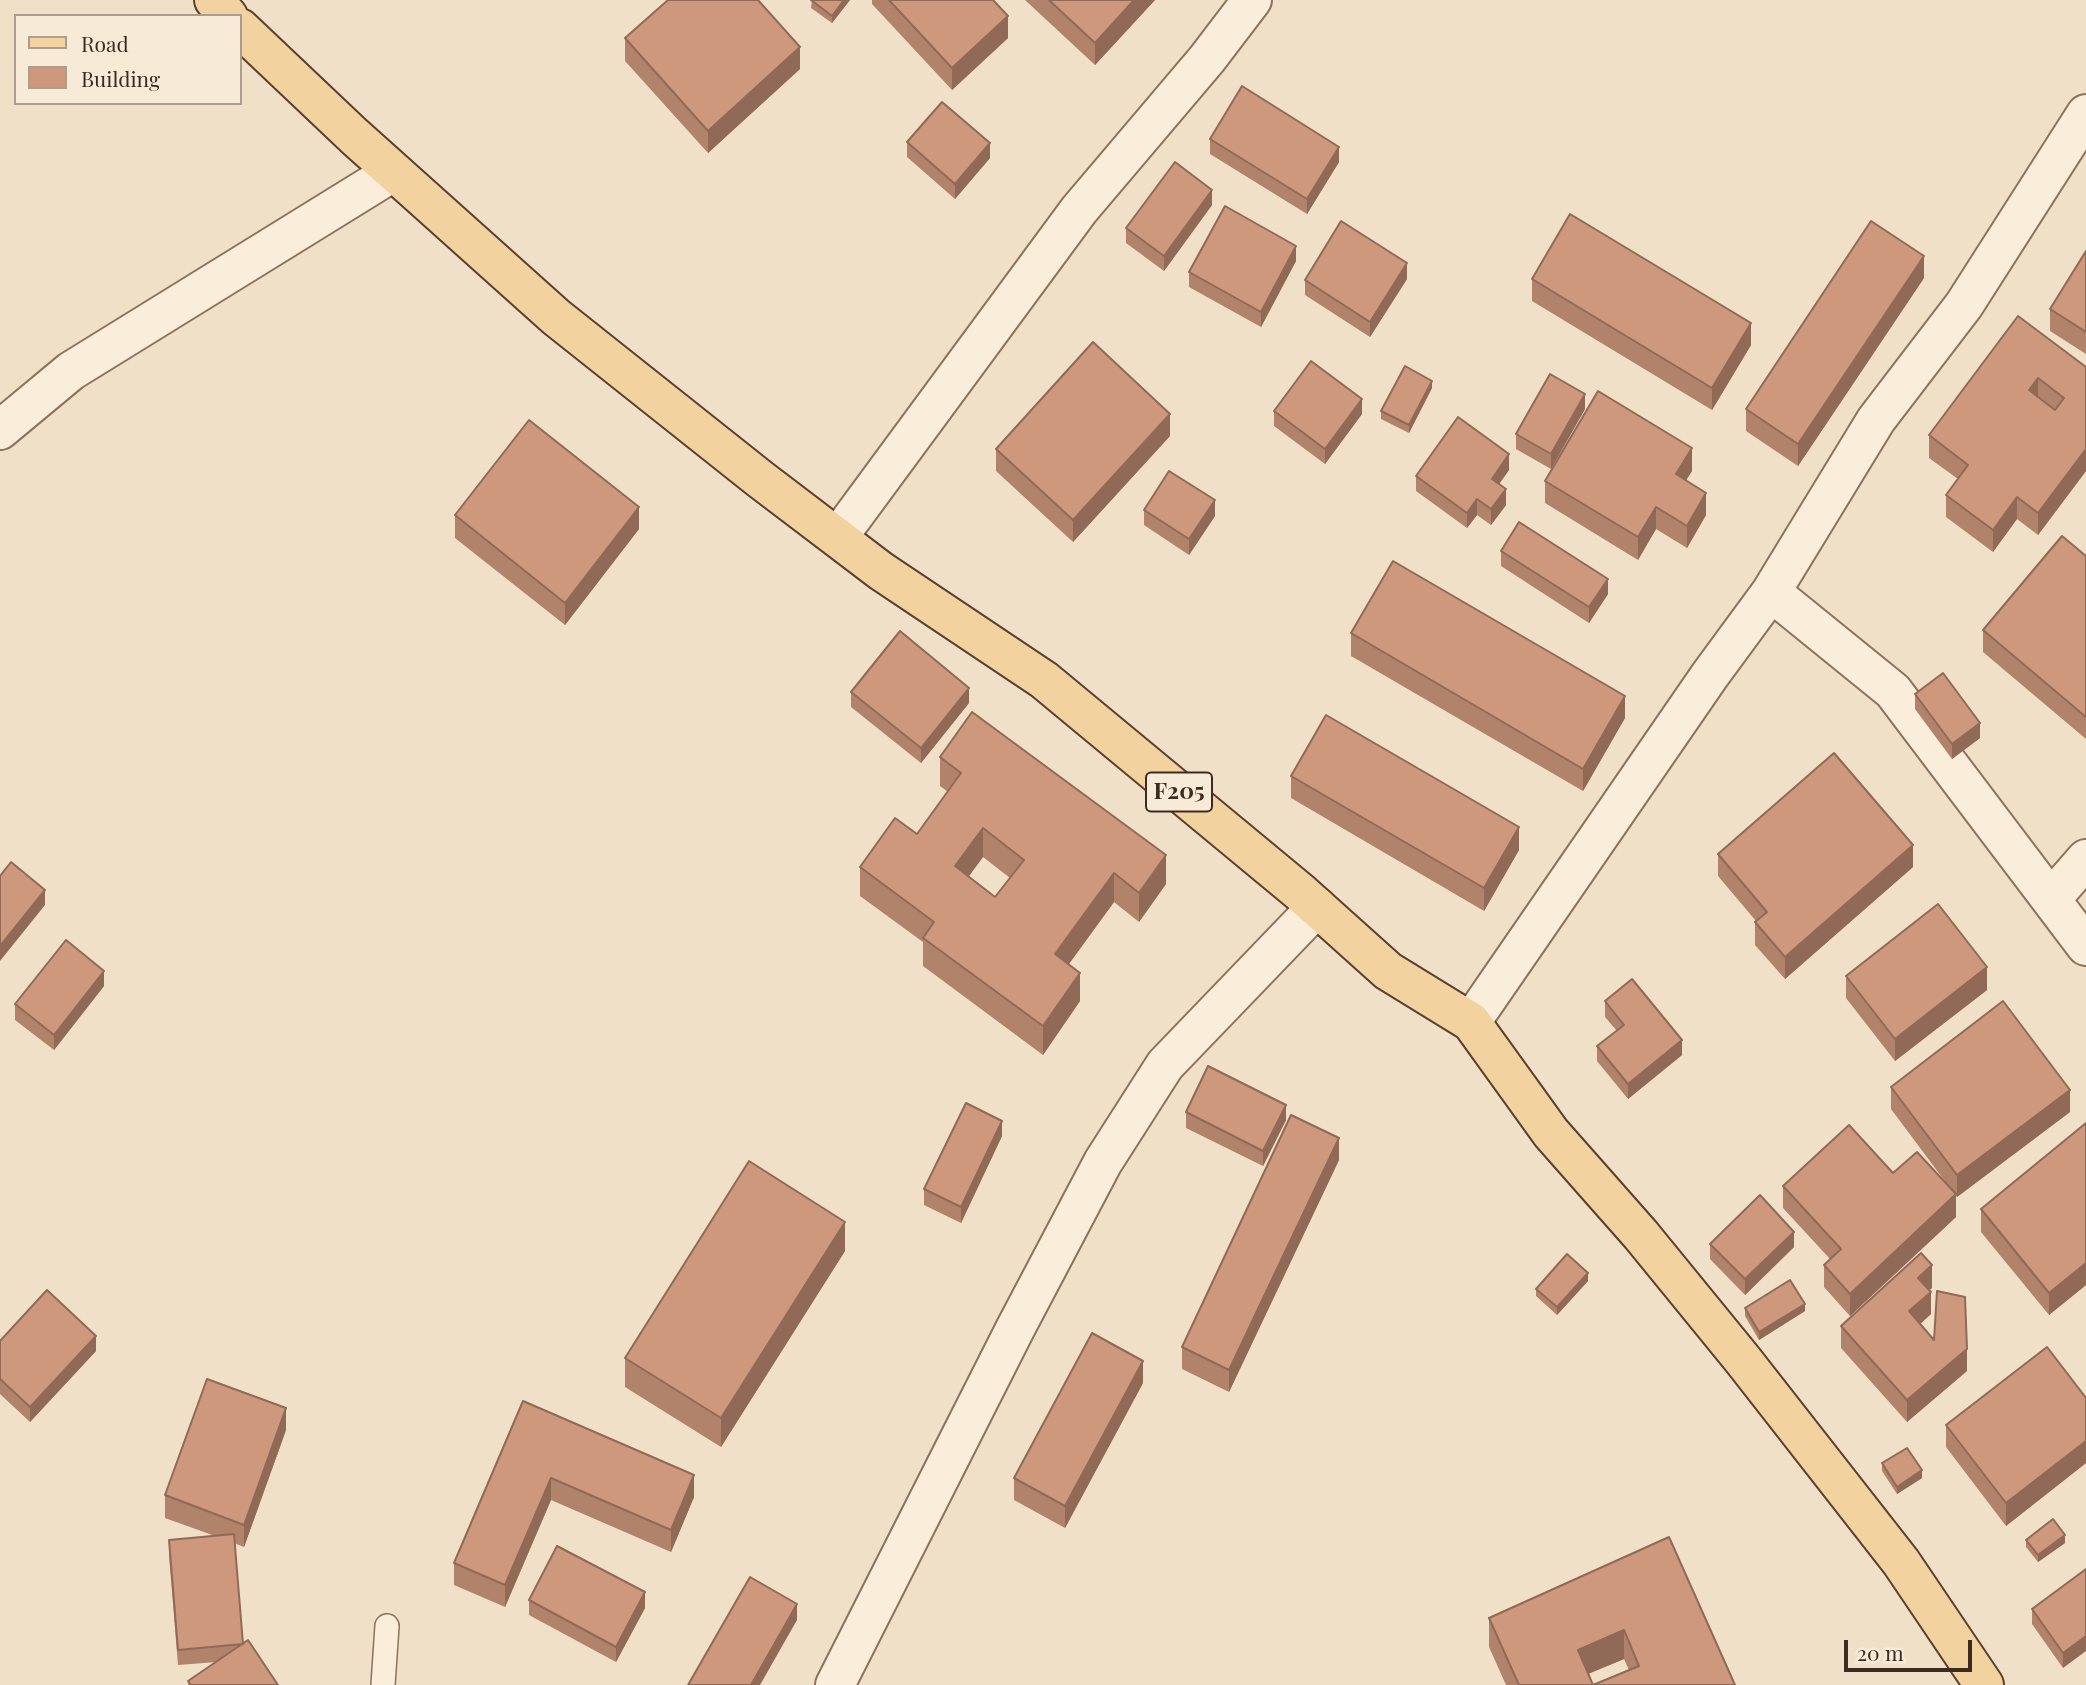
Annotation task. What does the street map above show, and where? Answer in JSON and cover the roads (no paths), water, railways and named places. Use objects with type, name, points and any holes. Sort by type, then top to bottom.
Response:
[{"type":"main road","points":[[214,0],[226,14]]},
{"type":"main road","name":"F205","points":[[242,30],[393,172],[556,317],[881,571],[1044,680],[1317,907],[1388,971],[1471,1022],[1551,1133],[1658,1255],[1901,1562],[1984,1685]]},
{"type":"street","points":[[838,537],[1079,210],[1207,59],[1252,0]]},
{"type":"street","points":[[1471,1022],[1710,675],[1771,592],[1876,420],[1964,305],[2086,114]]},
{"type":"street","points":[[0,430],[71,371],[393,172]]},
{"type":"street","points":[[1771,592],[1893,691],[2086,946]]},
{"type":"street","points":[[2052,898],[2086,859]]},
{"type":"street","points":[[835,1685],[1015,1329],[1103,1163],[1165,1065],[1317,907]]},
{"type":"lane","points":[[383,1685],[387,1626]]}]
